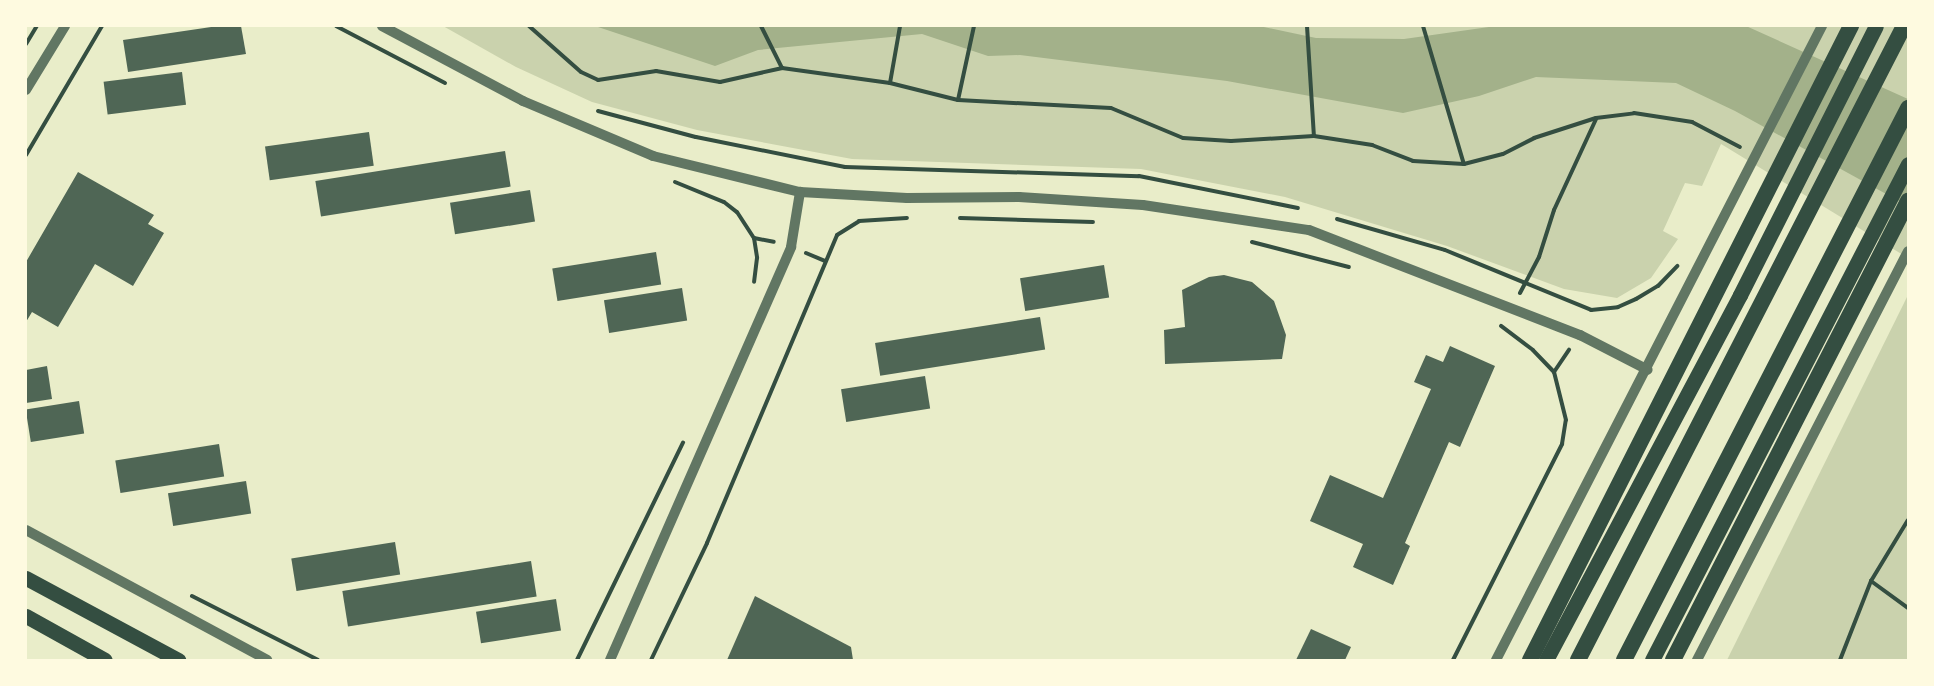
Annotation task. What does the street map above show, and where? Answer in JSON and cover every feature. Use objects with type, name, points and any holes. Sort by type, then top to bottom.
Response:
[{"type":"highway","points":[[1530,660],[1851,26]]},
{"type":"highway","points":[[1578,660],[1904,26]]},
{"type":"highway","points":[[1624,660],[1908,108]]},
{"type":"highway","points":[[1672,660],[1908,201]]},
{"type":"main road","points":[[1546,660],[1740,295],[1876,26]]},
{"type":"main road","points":[[1652,660],[1908,164]]},
{"type":"main road","points":[[26,578],[178,660]]},
{"type":"main road","points":[[26,616],[105,660]]},
{"type":"street","points":[[26,90],[64,26]]},
{"type":"street","points":[[382,26],[523,101],[653,156],[800,192],[907,198],[1019,197],[1143,205],[1309,230],[1580,335],[1648,370]]},
{"type":"street","points":[[1496,660],[1648,370],[1822,26]]},
{"type":"street","points":[[610,660],[792,247],[800,192]]},
{"type":"street","points":[[1697,660],[1864,343],[1908,251]]},
{"type":"street","points":[[26,530],[267,660]]},
{"type":"path","points":[[26,44],[37,26]]},
{"type":"path","points":[[26,155],[102,26]]},
{"type":"path","points":[[336,26],[450,85]]},
{"type":"path","points":[[529,26],[581,72],[598,80],[656,71],[720,82],[782,68],[890,82],[958,100],[1111,108],[1184,138],[1231,141],[1314,136],[1372,145],[1413,161],[1464,164],[1503,154],[1534,138],[1596,118],[1634,113],[1692,122]]},
{"type":"path","points":[[761,26],[782,68]]},
{"type":"path","points":[[890,82],[894,47],[900,26]]},
{"type":"path","points":[[958,100],[974,26]]},
{"type":"path","points":[[1307,26],[1314,136]]},
{"type":"path","points":[[1423,26],[1464,164]]},
{"type":"path","points":[[1511,308],[1539,257],[1554,210],[1596,118]]},
{"type":"path","points":[[664,177],[724,202],[737,212],[754,238],[757,258],[752,289]]},
{"type":"path","points":[[651,660],[707,543],[837,235],[860,221],[913,217]]},
{"type":"path","points":[[947,217],[1100,222]]},
{"type":"path","points":[[1240,240],[1295,250],[1360,270]]},
{"type":"path","points":[[1658,286],[1678,264]]},
{"type":"path","points":[[1453,660],[1562,444],[1566,420],[1554,372],[1533,350],[1499,324]]},
{"type":"path","points":[[577,660],[685,438]]},
{"type":"path","points":[[1839,660],[1871,581],[1908,520]]},
{"type":"path","points":[[1871,581],[1908,608]]},
{"type":"shaded area","points":[[443,26],[1908,26],[1908,258],[1721,144],[1702,186],[1685,183],[1663,231],[1678,239],[1651,278],[1617,298],[1564,289],[1447,246],[1285,197],[1141,169],[852,159],[697,130],[592,102],[516,67]]},
{"type":"shaded area","points":[[595,26],[1259,26],[1316,38],[1404,39],[1496,26],[1746,26],[1908,99],[1908,206],[1735,111],[1676,83],[1536,77],[1479,96],[1403,113],[1227,81],[1020,55],[988,56],[922,34],[758,50],[715,66]]},
{"type":"shaded area","points":[[1908,295],[1908,660],[1727,660]]},
{"type":"building","points":[[218,26],[241,26],[246,54],[128,72],[123,40]]},
{"type":"building","points":[[182,72],[186,105],[108,114],[104,82]]},
{"type":"building","points":[[369,132],[374,166],[270,180],[265,147]]},
{"type":"building","points":[[505,151],[511,187],[321,217],[315,181]]},
{"type":"building","points":[[78,172],[154,215],[148,224],[164,233],[133,286],[95,264],[58,327],[32,312],[26,322],[26,262]]},
{"type":"building","points":[[530,190],[535,222],[455,234],[450,203]]},
{"type":"building","points":[[656,252],[661,285],[557,301],[552,268]]},
{"type":"building","points":[[1104,265],[1109,298],[1025,311],[1020,278]]},
{"type":"building","points":[[1224,275],[1252,282],[1274,301],[1286,335],[1282,359],[1165,364],[1164,330],[1185,327],[1182,290],[1209,277]]},
{"type":"building","points":[[682,288],[687,321],[609,333],[604,300]]},
{"type":"building","points":[[1040,317],[1045,350],[880,376],[875,343]]},
{"type":"building","points":[[1450,346],[1495,366],[1460,447],[1449,442],[1405,543],[1410,546],[1393,585],[1353,567],[1363,544],[1310,521],[1330,475],[1383,498],[1431,389],[1414,382],[1426,355],[1443,362]]},
{"type":"building","points":[[47,366],[52,399],[26,403],[26,370]]},
{"type":"building","points":[[925,376],[930,409],[846,422],[841,389]]},
{"type":"building","points":[[79,401],[84,434],[31,442],[26,409]]},
{"type":"building","points":[[219,444],[224,477],[120,493],[115,460]]},
{"type":"building","points":[[246,481],[251,514],[173,526],[168,493]]},
{"type":"building","points":[[395,542],[400,575],[296,591],[291,558]]},
{"type":"building","points":[[531,561],[537,597],[348,626],[342,591]]},
{"type":"building","points":[[755,596],[851,647],[853,660],[727,660]]},
{"type":"building","points":[[556,599],[561,631],[481,643],[476,612]]},
{"type":"building","points":[[1311,629],[1351,647],[1345,660],[1296,660]]}]
